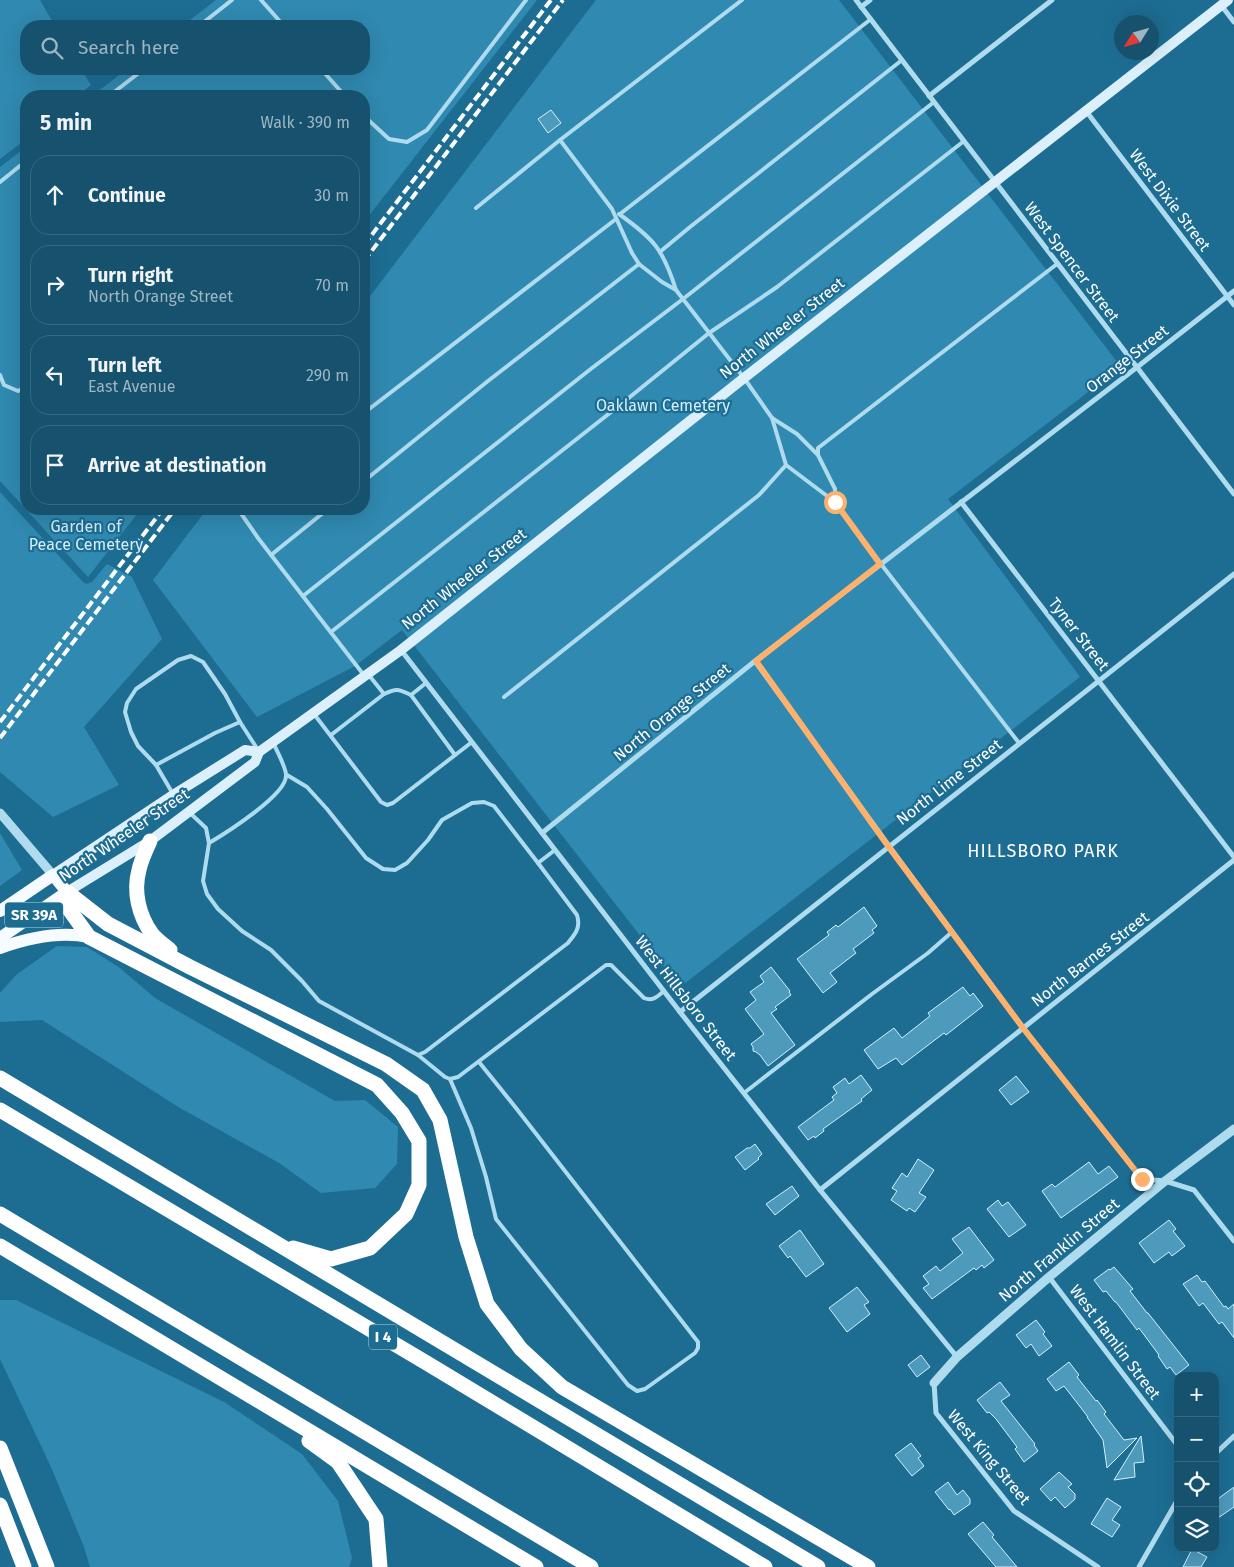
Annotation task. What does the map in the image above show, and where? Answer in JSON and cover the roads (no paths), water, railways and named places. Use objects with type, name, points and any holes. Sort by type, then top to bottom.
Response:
[{"type":"highway","points":[[150,841],[139,871],[137,891],[139,907],[144,921],[153,935],[190,967]]},
{"type":"highway","points":[[273,1241],[331,1259],[370,1248],[406,1214],[419,1185],[418,1141],[402,1113],[377,1085],[89,937],[66,905],[68,892],[108,924],[190,967],[386,1064],[423,1090],[440,1120],[466,1237],[487,1304],[522,1349],[562,1387],[868,1567]]},
{"type":"highway","points":[[0,1078],[818,1567]]},
{"type":"highway","name":"I 4","points":[[0,1110],[425,1362],[765,1567]]},
{"type":"highway","points":[[0,1214],[591,1567]]},
{"type":"highway","points":[[0,1246],[536,1567]]},
{"type":"highway","points":[[233,1386],[338,1462],[376,1519],[380,1567]]},
{"type":"highway","points":[[0,1448],[47,1567]]},
{"type":"highway","points":[[0,1505],[24,1567]]},
{"type":"main road","name":"North Wheeler Street","points":[[0,938],[68,892],[150,841],[255,762],[259,752],[401,650],[994,181],[1224,2]]},
{"type":"main road","name":"North Wheeler Street","points":[[0,911],[173,794],[245,750],[259,752]]},
{"type":"main road","points":[[53,875],[68,892]]},
{"type":"main road","points":[[0,948],[30,939],[68,934],[89,937]]},
{"type":"street","name":"West Spencer Street","points":[[856,0],[1234,494]]},
{"type":"street","points":[[861,7],[870,0]]},
{"type":"street","points":[[929,96],[1052,0]]},
{"type":"street","points":[[1224,2],[1234,22]]},
{"type":"street","name":"West Dixie Street","points":[[1086,111],[1234,305]]},
{"type":"street","name":"Orange Street","points":[[961,502],[1234,291]]},
{"type":"street","name":"North Orange Street","points":[[542,834],[756,661],[961,502]]},
{"type":"street","name":"Tyner Street","points":[[961,502],[1234,858]]},
{"type":"street","name":"North Lime Street","points":[[680,1012],[1234,574]]},
{"type":"street","name":"West Hillsboro Street","points":[[401,650],[680,1012],[820,1190],[957,1357]]},
{"type":"street","points":[[756,661],[888,846],[1023,1028],[1142,1179],[1165,1181],[1194,1190],[1234,1241]]},
{"type":"street","points":[[0,813],[53,875]]},
{"type":"street","name":"North Barnes Street","points":[[820,1190],[1234,858]]},
{"type":"street","name":"North Franklin Street","points":[[934,1383],[957,1357],[1049,1277],[1165,1181],[1234,1129]]},
{"type":"street","name":"West Hamlin Street","points":[[1049,1277],[1174,1441]]},
{"type":"street","name":"West King Street","points":[[934,1383],[936,1413],[1014,1511],[1098,1567]]},
{"type":"street","points":[[1219,1450],[1234,1436]]},
{"type":"street","points":[[1139,1567],[1174,1506]]},
{"type":"lane","points":[[207,20],[232,0]]},
{"type":"lane","points":[[262,0],[279,20]]},
{"type":"lane","points":[[370,122],[389,139],[407,142],[427,130],[526,0]]},
{"type":"lane","points":[[476,208],[560,140],[742,0]]},
{"type":"lane","points":[[620,214],[871,19]]},
{"type":"lane","points":[[661,252],[902,60]]},
{"type":"lane","points":[[117,90],[136,75]]},
{"type":"lane","points":[[326,75],[340,90]]},
{"type":"lane","points":[[303,596],[934,102]]},
{"type":"lane","points":[[560,140],[612,209],[639,264],[662,282],[676,290]]},
{"type":"lane","points":[[331,632],[709,334],[777,287],[964,141]]},
{"type":"lane","points":[[0,182],[20,166]]},
{"type":"lane","points":[[612,209],[647,235],[661,252],[676,290],[744,378],[772,418],[786,465],[835,502],[880,564],[1019,743]]},
{"type":"lane","points":[[370,408],[616,218]]},
{"type":"lane","points":[[370,476],[488,381],[639,264]]},
{"type":"lane","points":[[818,455],[818,448],[1057,264]]},
{"type":"lane","points":[[0,375],[4,385],[18,391],[20,390]]},
{"type":"lane","points":[[772,418],[797,434],[818,455],[835,489],[835,502]]},
{"type":"lane","points":[[504,697],[759,495],[786,465]]},
{"type":"lane","points":[[242,515],[331,632],[384,694]]},
{"type":"lane","points":[[271,555],[321,515]]},
{"type":"lane","points":[[173,794],[156,765],[138,746],[131,732],[125,712],[127,703],[136,689],[178,660],[191,656],[203,662],[225,694],[259,752]]},
{"type":"lane","points":[[411,695],[426,683]]},
{"type":"lane","points":[[331,736],[384,694],[400,690],[411,695],[455,755]]},
{"type":"lane","points":[[314,713],[382,802],[387,805],[393,803],[472,742]]},
{"type":"lane","points":[[156,765],[215,733],[240,722]]},
{"type":"lane","points":[[209,843],[235,827],[284,786],[287,775],[276,740]]},
{"type":"lane","points":[[287,775],[307,787],[366,858],[383,869],[395,870],[407,863],[428,840],[442,820],[472,803],[484,802],[494,806],[576,915],[578,930],[568,944],[425,1052],[418,1055]]},
{"type":"lane","points":[[188,812],[206,828],[209,843],[203,881],[207,894],[218,909],[242,931],[271,950],[302,980],[319,1001],[418,1055],[450,1079],[458,1077],[479,1062],[606,965],[611,965],[644,998],[653,1000],[664,991]]},
{"type":"lane","points":[[538,863],[555,850]]},
{"type":"lane","points":[[744,1093],[928,953],[952,932]]},
{"type":"lane","points":[[450,1079],[471,1128],[496,1219],[628,1385],[636,1391],[645,1389],[695,1353],[698,1348],[698,1342],[479,1062]]},
{"type":"railway","points":[[370,237],[551,0]]},
{"type":"railway","points":[[370,253],[563,0]]},
{"type":"railway","points":[[0,722],[158,515]]},
{"type":"railway","points":[[0,738],[170,515]]},
{"type":"district","name":"HILLSBORO PARK","points":[[1043,851]]},
{"type":"park label","name":"Oaklawn Cemetery","points":[[663,405]]},
{"type":"park label","name":"Garden of Peace Cemetery","points":[[86,535]]}]
